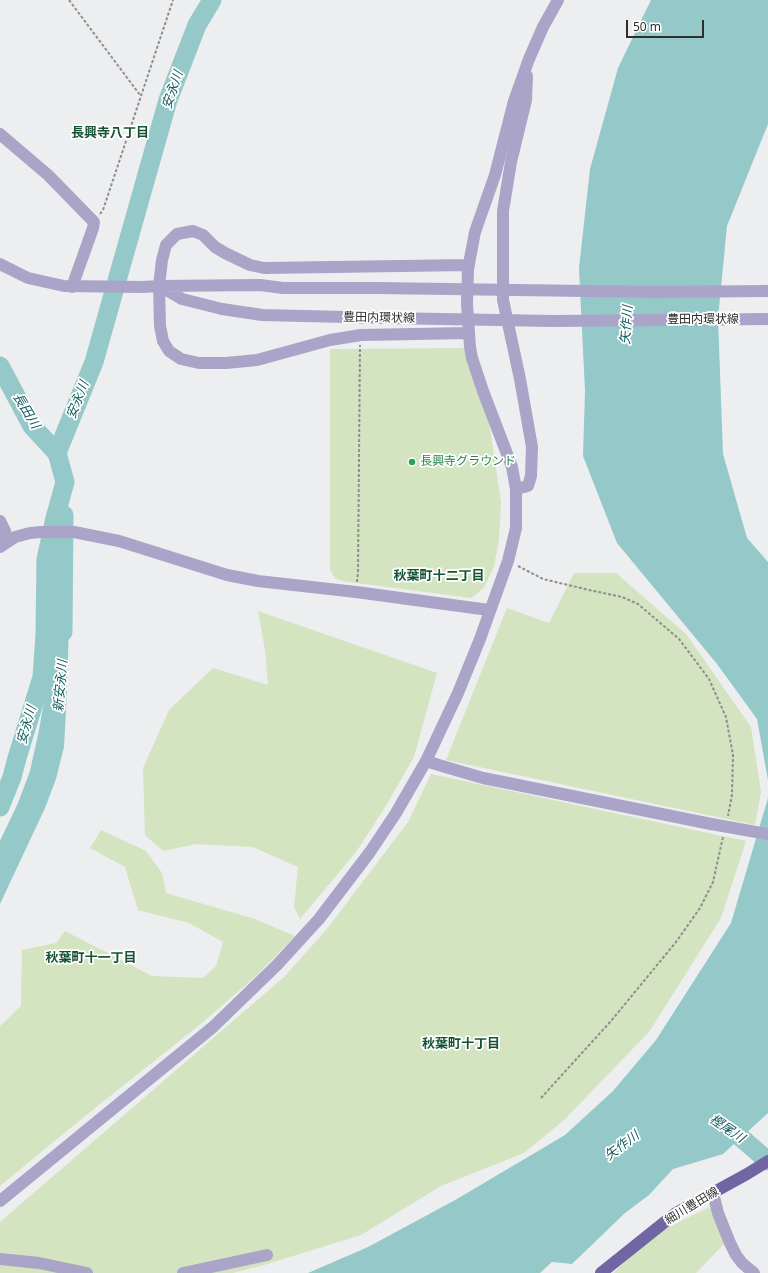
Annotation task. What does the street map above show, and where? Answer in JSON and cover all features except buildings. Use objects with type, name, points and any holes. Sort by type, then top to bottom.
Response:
[{"type":"main road","name":"細川豊田線","points":[[601,1273],[676,1213],[768,1161]]},
{"type":"street","points":[[4,1198],[213,1027],[277,965],[319,919],[370,852],[396,813],[426,761],[458,693],[508,562],[516,528],[516,489],[512,467],[483,391],[470,347],[467,304],[469,265],[474,232],[495,175],[514,101],[529,59],[543,27],[558,0]]},
{"type":"street","points":[[516,489],[528,486],[531,476],[532,447],[520,379],[503,300],[503,211],[511,162],[526,100],[529,59]]},
{"type":"street","points":[[0,134],[48,175],[94,222],[72,287]]},
{"type":"street","points":[[469,265],[264,268],[250,265],[224,253],[215,247],[203,235],[192,231],[178,234],[166,245],[162,260],[159,286],[160,326],[163,341],[169,351],[181,359],[199,363],[226,363],[256,360],[330,340],[361,334],[469,333]]},
{"type":"street","points":[[0,264],[28,278],[72,287],[260,285],[283,288],[656,292],[768,291]]},
{"type":"street","name":"豊田内環状線","points":[[159,286],[182,299],[222,309],[262,315],[553,321],[768,319]]},
{"type":"street","points":[[0,521],[5,531],[3,544]]},
{"type":"street","points":[[3,544],[15,537],[41,532],[74,532],[119,540],[227,575],[258,581],[356,592],[489,610]]},
{"type":"street","points":[[426,761],[483,778],[768,834]]},
{"type":"street","points":[[713,1193],[718,1213],[736,1255],[742,1263],[754,1273]]},
{"type":"street","points":[[183,1273],[267,1255]]},
{"type":"street","points":[[0,1259],[39,1263],[86,1273]]},
{"type":"path","points":[[70,0],[140,95]]},
{"type":"path","points":[[94,222],[103,210],[140,95],[173,0]]},
{"type":"path","points":[[358,572],[360,340]]},
{"type":"green space","name":"長興寺グラウンド","points":[[469,348],[489,422],[501,502],[499,540],[494,566],[484,588],[471,598],[342,581],[335,578],[330,570],[330,349]]},
{"type":"green space","points":[[574,573],[616,573],[686,634],[751,727],[761,792],[755,825],[446,760],[507,608],[549,623]]},
{"type":"green space","points":[[258,611],[437,673],[414,757],[384,809],[356,852],[300,919],[294,907],[298,867],[253,847],[196,844],[163,851],[145,835],[143,768],[169,710],[213,668],[268,685],[265,650]]},
{"type":"green space","points":[[431,774],[746,841],[721,918],[649,1032],[564,1120],[524,1153],[441,1186],[361,1235],[233,1273],[0,1273],[0,1222],[284,977],[327,929],[408,822]]},
{"type":"green space","points":[[101,830],[146,851],[162,873],[166,893],[255,919],[295,936],[256,976],[202,1023],[0,1186],[0,1026],[21,1006],[22,950],[56,943],[65,931],[152,976],[203,978],[216,966],[223,942],[189,923],[138,910],[125,867],[90,848]]},
{"type":"green space","points":[[709,1207],[725,1224],[726,1242],[696,1273],[613,1273],[652,1236]]},
{"type":"water","name":"矢作川","points":[[651,0],[768,0],[768,124],[727,226],[718,318],[723,454],[747,538],[768,562],[768,780],[757,719],[717,664],[617,543],[583,456],[585,391],[579,268],[590,169],[618,68]]},
{"type":"water","points":[[70,600],[64,747],[56,779],[45,808],[0,904],[0,841],[18,803],[30,771],[47,684],[51,620]]},
{"type":"water","name":"矢作川","points":[[768,798],[768,1113],[723,1154],[673,1169],[649,1195],[625,1213],[572,1264],[552,1262],[540,1273],[308,1273],[368,1247],[457,1199],[565,1135],[613,1091],[656,1040],[731,923]]},
{"type":"waterway","name":"安永川","points":[[0,807],[12,777],[42,677],[45,634],[46,559],[65,482],[57,453],[94,362],[168,100],[197,25],[212,0]]},
{"type":"waterway","name":"長田川","points":[[0,366],[32,426],[57,453]]},
{"type":"waterway","name":"新安永川","points":[[63,632],[64,515]]},
{"type":"waterway","name":"樫尾川","points":[[720,1124],[738,1135],[768,1161]]},
{"type":"place","name":"長興寺グラウンド","points":[[412,462]]},
{"type":"district","name":"長興寺八丁目","points":[[110,133]]},
{"type":"district","name":"秋葉町十二丁目","points":[[439,576]]},
{"type":"district","name":"秋葉町十一丁目","points":[[91,958]]},
{"type":"district","name":"秋葉町十丁目","points":[[461,1044]]}]
